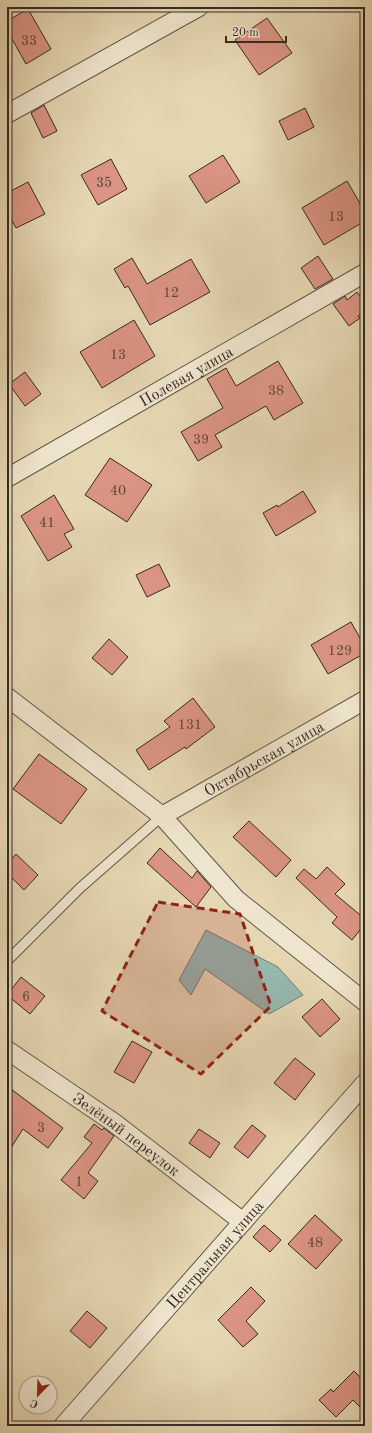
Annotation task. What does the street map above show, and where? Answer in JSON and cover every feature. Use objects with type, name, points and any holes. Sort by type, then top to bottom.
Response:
[{"type":"street","points":[[7,114],[199,7]]},
{"type":"street","name":"Полевая улица","points":[[7,478],[365,273]]},
{"type":"street","points":[[7,697],[162,816],[236,899],[365,1002]]},
{"type":"street","name":"Октябрьская улица","points":[[162,816],[365,700]]},
{"type":"street","name":"Зелёный переулок","points":[[7,1050],[113,1122],[243,1222]]},
{"type":"street","name":"Центральная улица","points":[[63,1426],[365,1083]]},
{"type":"lane","points":[[7,961],[80,888],[162,816]]},
{"type":"highlighted area","points":[[158,902],[240,914],[271,1006],[201,1074],[102,1011]]},
{"type":"water","points":[[206,930],[278,967],[303,995],[269,1014],[205,969],[191,995],[179,980]]},
{"type":"building","points":[[28,9],[51,49],[26,64],[7,30],[7,21]]},
{"type":"building","points":[[267,18],[292,53],[259,75],[235,40]]},
{"type":"building","points":[[44,105],[57,131],[43,138],[31,113]]},
{"type":"building","points":[[305,108],[314,127],[288,140],[279,121]]},
{"type":"building","points":[[223,155],[240,182],[206,203],[189,176]]},
{"type":"building","points":[[111,159],[127,189],[98,205],[81,175]]},
{"type":"building","points":[[347,181],[365,212],[365,221],[324,245],[302,208]]},
{"type":"building","points":[[28,182],[45,214],[16,228],[7,211],[7,193]]},
{"type":"building","points":[[318,256],[333,279],[315,289],[301,268]]},
{"type":"building","points":[[132,258],[147,284],[191,259],[210,292],[150,325],[128,286],[125,288],[114,269]]},
{"type":"building","points":[[357,292],[365,303],[365,311],[358,316],[360,318],[349,326],[333,304],[345,296],[347,300]]},
{"type":"building","points":[[134,320],[155,356],[102,388],[80,352]]},
{"type":"building","points":[[278,361],[303,403],[274,420],[266,406],[215,435],[222,447],[198,461],[181,432],[223,408],[207,379],[226,368],[236,386]]},
{"type":"building","points":[[25,372],[41,394],[25,406],[9,384]]},
{"type":"building","points":[[110,458],[152,485],[127,522],[85,495]]},
{"type":"building","points":[[303,491],[316,512],[276,536],[263,513],[277,505],[278,507]]},
{"type":"building","points":[[54,495],[74,529],[64,534],[72,547],[48,561],[21,516]]},
{"type":"building","points":[[159,564],[170,586],[147,597],[136,575]]},
{"type":"building","points":[[351,622],[365,647],[365,653],[328,674],[311,645]]},
{"type":"building","points":[[109,639],[128,657],[112,675],[92,658]]},
{"type":"building","points":[[193,698],[215,727],[186,749],[185,747],[149,770],[136,750],[170,727],[164,721]]},
{"type":"building","points":[[39,754],[87,789],[61,824],[13,789]]},
{"type":"building","points":[[249,821],[291,860],[276,877],[233,837]]},
{"type":"building","points":[[160,848],[192,878],[197,871],[211,887],[196,907],[147,863]]},
{"type":"building","points":[[16,854],[38,875],[24,890],[7,873],[7,864]]},
{"type":"building","points":[[327,867],[345,884],[335,894],[365,919],[365,924],[352,940],[332,923],[337,917],[296,878],[304,869],[316,879]]},
{"type":"building","points":[[21,977],[45,996],[30,1014],[7,995]]},
{"type":"building","points":[[322,999],[340,1019],[320,1037],[302,1017]]},
{"type":"building","points":[[132,1041],[152,1052],[134,1083],[114,1072]]},
{"type":"building","points":[[295,1058],[315,1074],[295,1100],[274,1083]]},
{"type":"building","points":[[7,1086],[63,1128],[48,1148],[23,1129],[7,1154]]},
{"type":"building","points":[[94,1124],[102,1130],[104,1128],[114,1136],[88,1173],[98,1181],[84,1199],[61,1180],[92,1143],[84,1137]]},
{"type":"building","points":[[252,1125],[266,1136],[248,1158],[234,1147]]},
{"type":"building","points":[[199,1129],[220,1143],[210,1158],[189,1143]]},
{"type":"building","points":[[315,1215],[342,1240],[316,1269],[288,1244]]},
{"type":"building","points":[[264,1225],[281,1240],[270,1252],[253,1237]]},
{"type":"building","points":[[251,1287],[265,1301],[246,1321],[258,1334],[243,1347],[218,1320]]},
{"type":"building","points":[[87,1311],[107,1328],[90,1348],[70,1331]]},
{"type":"building","points":[[354,1371],[365,1382],[365,1412],[353,1400],[336,1417],[319,1400],[331,1389],[333,1392]]}]
